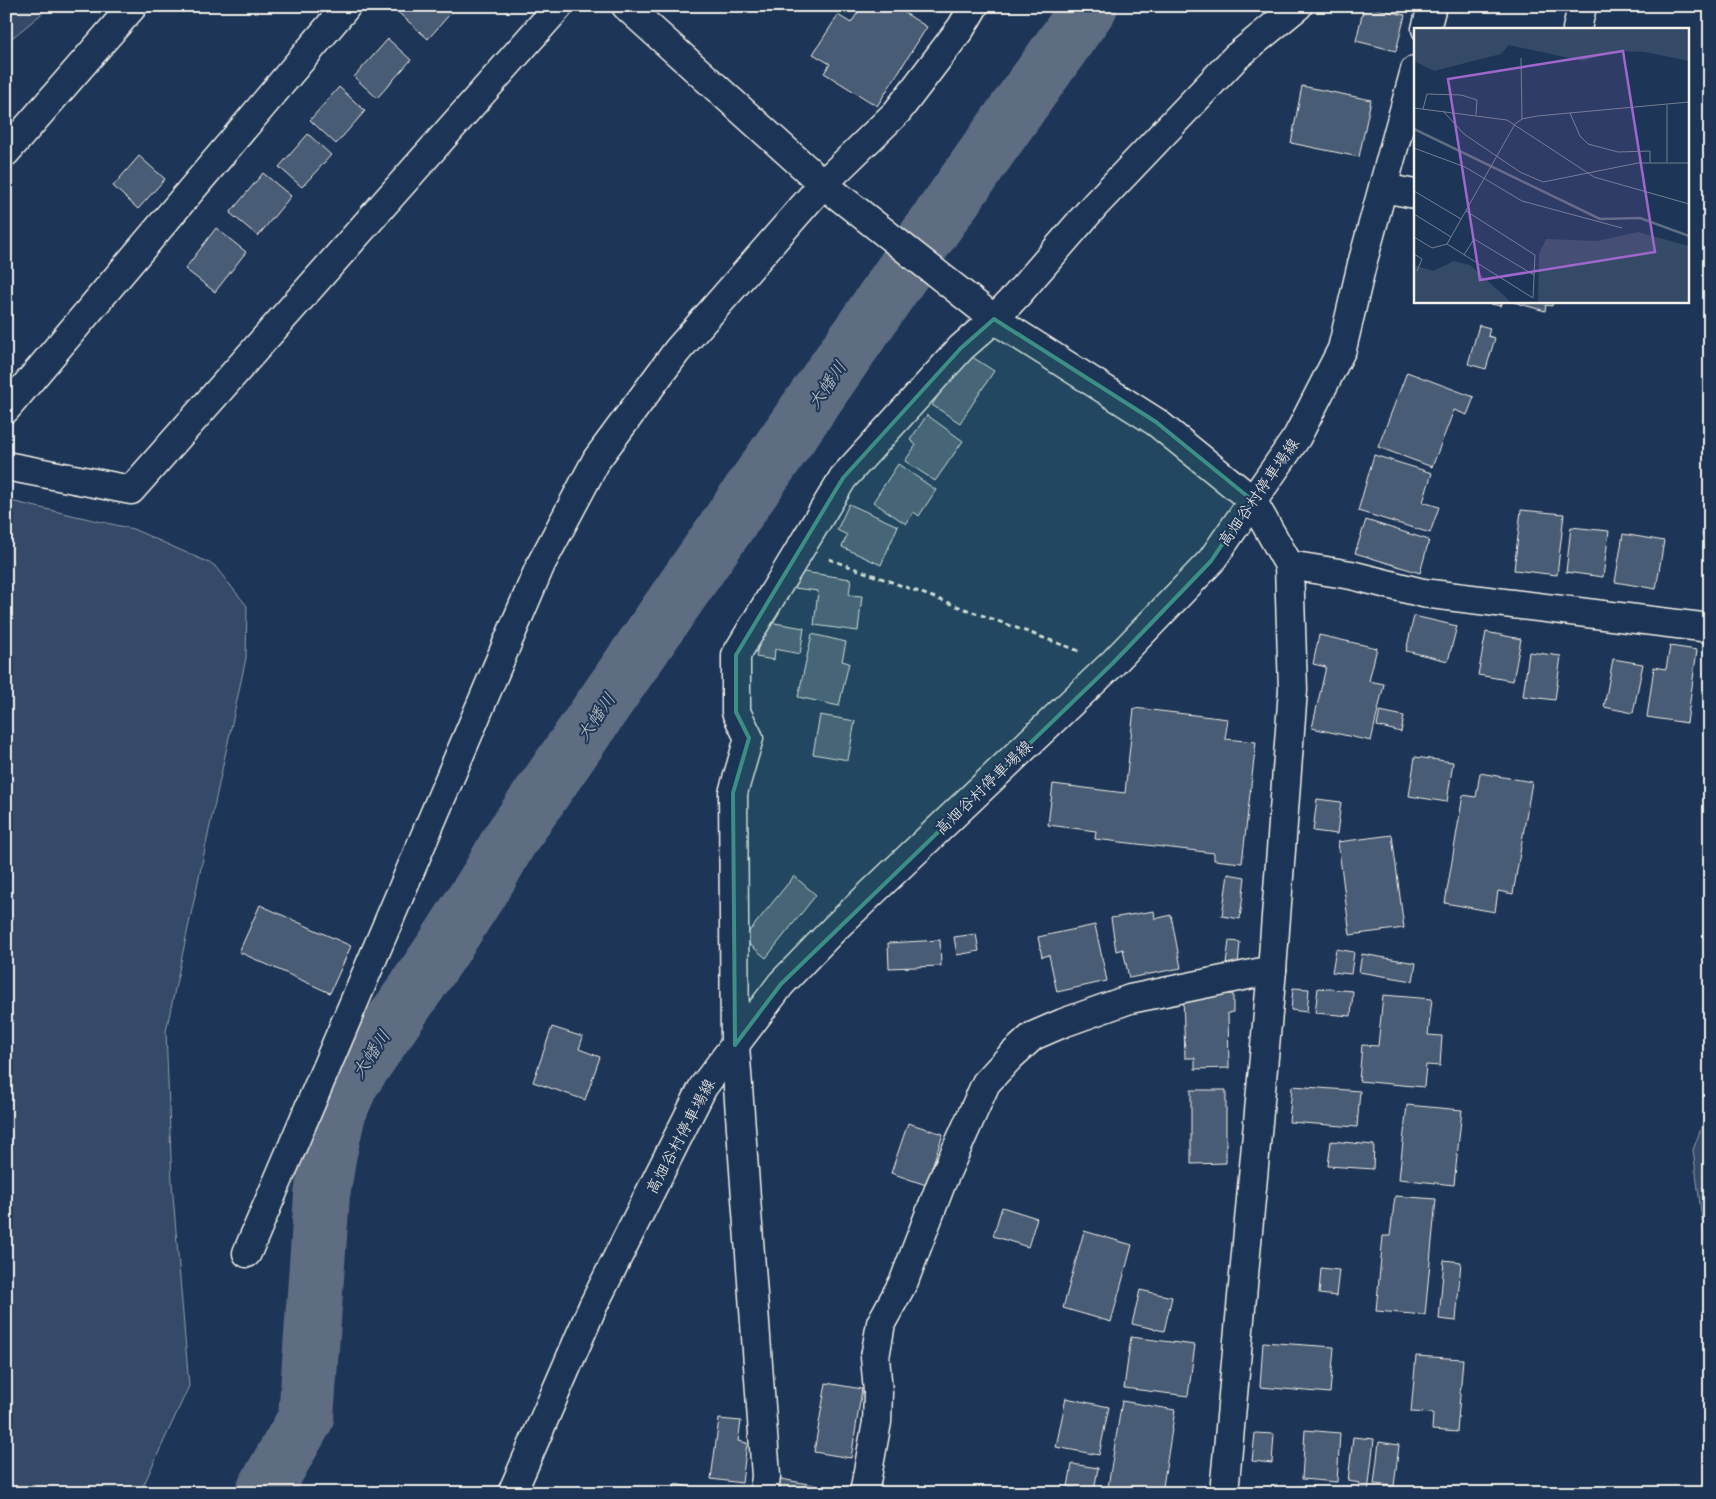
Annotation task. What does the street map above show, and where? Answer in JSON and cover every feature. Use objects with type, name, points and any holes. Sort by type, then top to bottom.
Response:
[{"type":"street","points":[[6,152],[133,6]]},
{"type":"street","points":[[6,409],[344,8],[342,6]]},
{"type":"street","points":[[6,466],[131,490],[559,6]]},
{"type":"street","points":[[626,6],[823,184],[853,208],[986,312],[1156,422],[1252,500],[1289,565],[1293,690],[1272,970],[1224,1493]]},
{"type":"street","points":[[247,1252],[541,564],[597,459],[677,351],[823,184],[897,112],[961,28],[974,6]]},
{"type":"street","points":[[764,1493],[766,1476],[735,1045],[733,793],[749,738],[736,712],[736,655],[843,478],[962,348],[986,312],[1017,295],[1095,205],[1236,57],[1298,6]]},
{"type":"street","points":[[1426,28],[1432,6]]},
{"type":"street","points":[[1577,28],[1582,6]]},
{"type":"street","name":"高畑谷村停車場線","points":[[512,1493],[593,1306],[703,1087],[781,984],[835,928],[1113,663],[1211,561],[1297,437],[1342,349],[1414,74]]},
{"type":"street","points":[[1383,188],[1414,194]]},
{"type":"street","points":[[1289,565],[1351,576],[1423,593],[1710,628]]},
{"type":"street","points":[[864,1493],[877,1422],[878,1392],[875,1357],[881,1323],[904,1281],[941,1184],[986,1083],[1033,1036],[1064,1023],[1130,999],[1272,970]]},
{"type":"path","points":[[800,548],[1113,663]]},
{"type":"highlighted area","points":[[994,319],[1156,422],[1252,500],[1211,561],[1113,663],[781,984],[735,1045],[733,793],[749,738],[736,712],[736,655],[843,478],[961,348]]},
{"type":"shaded area","points":[[6,6],[51,6],[6,43]]},
{"type":"shaded area","points":[[6,500],[133,529],[214,565],[247,606],[246,658],[166,1031],[172,1183],[189,1386],[140,1493],[6,1493]]},
{"type":"shaded area","points":[[1710,1104],[1710,1281],[1693,1150]]},
{"type":"building","points":[[391,6],[457,6],[428,39]]},
{"type":"building","points":[[862,6],[894,6],[927,27],[877,106],[824,73],[830,64],[813,54],[838,15],[851,23]]},
{"type":"building","points":[[1364,6],[1405,15],[1396,51],[1356,41]]},
{"type":"building","points":[[388,39],[411,60],[377,98],[354,77]]},
{"type":"building","points":[[1302,86],[1371,100],[1359,157],[1291,143]]},
{"type":"building","points":[[339,87],[365,111],[336,144],[310,120]]},
{"type":"building","points":[[308,134],[331,155],[302,187],[279,167]]},
{"type":"building","points":[[139,156],[165,179],[138,209],[113,186]]},
{"type":"building","points":[[263,173],[291,196],[258,236],[230,213]]},
{"type":"building","points":[[216,228],[246,252],[215,292],[185,269]]},
{"type":"building","points":[[1491,302],[1503,302],[1501,306],[1491,304]]},
{"type":"building","points":[[1514,302],[1553,302],[1552,306],[1546,305],[1545,311]]},
{"type":"building","points":[[1479,325],[1490,328],[1488,336],[1495,338],[1486,369],[1468,364]]},
{"type":"building","points":[[966,353],[994,371],[960,423],[932,405]]},
{"type":"building","points":[[1407,372],[1474,397],[1467,415],[1454,410],[1432,467],[1378,447]]},
{"type":"building","points":[[927,415],[963,441],[935,481],[905,461],[916,445],[910,440]]},
{"type":"building","points":[[1374,455],[1432,473],[1423,502],[1439,507],[1430,533],[1358,511]]},
{"type":"building","points":[[898,464],[936,490],[919,516],[914,512],[906,524],[873,502]]},
{"type":"building","points":[[1710,490],[1710,538],[1702,536]]},
{"type":"building","points":[[849,504],[898,526],[881,565],[842,547],[847,535],[837,530]]},
{"type":"building","points":[[1521,510],[1564,514],[1557,575],[1514,570]]},
{"type":"building","points":[[1366,520],[1429,540],[1420,573],[1355,553]]},
{"type":"building","points":[[1571,527],[1609,531],[1603,577],[1566,572]]},
{"type":"building","points":[[1623,534],[1664,541],[1656,589],[1615,582]]},
{"type":"building","points":[[797,571],[851,579],[849,595],[862,596],[858,631],[814,625],[818,591],[794,588]]},
{"type":"building","points":[[1414,616],[1457,626],[1448,661],[1406,651]]},
{"type":"building","points":[[763,621],[804,628],[800,654],[775,649],[774,660],[756,657]]},
{"type":"building","points":[[1486,632],[1521,639],[1513,681],[1478,675]]},
{"type":"building","points":[[812,634],[846,642],[842,661],[849,663],[839,706],[798,697]]},
{"type":"building","points":[[1319,635],[1377,648],[1369,681],[1384,684],[1371,741],[1312,728],[1326,667],[1313,664]]},
{"type":"building","points":[[1670,646],[1697,650],[1687,723],[1647,717],[1654,667],[1666,669]]},
{"type":"building","points":[[1529,652],[1561,656],[1555,700],[1523,696]]},
{"type":"building","points":[[1613,659],[1643,664],[1633,713],[1604,707]]},
{"type":"building","points":[[1134,708],[1228,719],[1225,739],[1256,742],[1242,863],[1214,860],[1214,853],[1095,839],[1096,831],[1048,825],[1053,784],[1125,793]]},
{"type":"building","points":[[1380,711],[1404,716],[1401,732],[1377,726]]},
{"type":"building","points":[[820,715],[855,721],[848,760],[813,754]]},
{"type":"building","points":[[1415,757],[1453,762],[1447,802],[1409,796]]},
{"type":"building","points":[[1480,773],[1532,782],[1513,894],[1498,891],[1495,912],[1445,903],[1463,795],[1476,797]]},
{"type":"building","points":[[1317,799],[1341,802],[1337,834],[1313,831]]},
{"type":"building","points":[[1392,835],[1404,928],[1350,935],[1338,842]]},
{"type":"building","points":[[1228,874],[1245,877],[1240,919],[1222,916]]},
{"type":"building","points":[[794,876],[816,895],[766,958],[743,939]]},
{"type":"building","points":[[260,905],[351,946],[330,993],[239,952]]},
{"type":"building","points":[[1154,911],[1155,919],[1171,915],[1181,968],[1129,978],[1123,949],[1116,951],[1111,918]]},
{"type":"building","points":[[1095,925],[1107,981],[1057,992],[1049,955],[1042,957],[1038,937]]},
{"type":"building","points":[[976,934],[979,951],[957,955],[954,937]]},
{"type":"building","points":[[940,940],[941,966],[889,968],[888,943]]},
{"type":"building","points":[[1229,941],[1240,942],[1238,965],[1226,964]]},
{"type":"building","points":[[1336,949],[1354,952],[1351,974],[1332,972]]},
{"type":"building","points":[[1362,954],[1416,963],[1413,981],[1359,972]]},
{"type":"building","points":[[1293,988],[1309,989],[1307,1012],[1291,1010]]},
{"type":"building","points":[[1318,988],[1353,991],[1351,1016],[1315,1013]]},
{"type":"building","points":[[1233,994],[1233,1012],[1228,1013],[1229,1068],[1195,1069],[1195,1058],[1185,1058],[1183,995]]},
{"type":"building","points":[[1383,995],[1432,999],[1428,1035],[1442,1036],[1440,1066],[1426,1065],[1424,1087],[1359,1081],[1362,1045],[1378,1046]]},
{"type":"building","points":[[552,1027],[583,1037],[579,1049],[600,1057],[585,1100],[533,1082]]},
{"type":"building","points":[[1292,1086],[1360,1091],[1357,1127],[1289,1122]]},
{"type":"building","points":[[1191,1090],[1226,1090],[1226,1163],[1191,1164]]},
{"type":"building","points":[[1407,1105],[1462,1110],[1454,1185],[1399,1179]]},
{"type":"building","points":[[908,1123],[943,1134],[926,1185],[891,1173]]},
{"type":"building","points":[[1331,1141],[1374,1145],[1373,1169],[1328,1166]]},
{"type":"building","points":[[1395,1196],[1436,1199],[1425,1315],[1376,1311],[1383,1236],[1390,1236]]},
{"type":"building","points":[[1002,1207],[1037,1218],[1028,1247],[993,1236]]},
{"type":"building","points":[[1084,1231],[1132,1245],[1111,1322],[1063,1308]]},
{"type":"building","points":[[1444,1260],[1461,1262],[1456,1321],[1439,1319]]},
{"type":"building","points":[[1321,1268],[1339,1270],[1336,1296],[1319,1294]]},
{"type":"building","points":[[1140,1290],[1172,1297],[1164,1331],[1132,1324]]},
{"type":"building","points":[[1131,1337],[1195,1345],[1188,1396],[1124,1388]]},
{"type":"building","points":[[1263,1342],[1334,1347],[1330,1393],[1260,1387]]},
{"type":"building","points":[[1416,1356],[1463,1359],[1457,1432],[1432,1430],[1433,1413],[1411,1412]]},
{"type":"building","points":[[826,1383],[862,1389],[851,1458],[814,1452]]},
{"type":"building","points":[[1066,1398],[1109,1407],[1099,1455],[1056,1447]]},
{"type":"building","points":[[1122,1401],[1175,1410],[1162,1493],[1107,1493]]},
{"type":"building","points":[[719,1419],[741,1421],[738,1441],[747,1443],[742,1483],[711,1479]]},
{"type":"building","points":[[1305,1430],[1340,1433],[1337,1482],[1302,1479]]},
{"type":"building","points":[[1255,1433],[1274,1434],[1272,1463],[1252,1461]]},
{"type":"building","points":[[1353,1437],[1374,1439],[1368,1493],[1359,1492],[1360,1483],[1348,1481]]},
{"type":"building","points":[[1379,1442],[1399,1445],[1394,1486],[1374,1484]]},
{"type":"building","points":[[1072,1464],[1098,1468],[1094,1491],[1068,1487]]},
{"type":"building","points":[[776,1478],[851,1492],[851,1493],[773,1493]]},
{"type":"building","points":[[675,1484],[699,1489],[699,1493],[673,1493]]},
{"type":"waterway","name":"大幡川","points":[[263,1493],[306,1418],[322,1195],[338,1113],[351,1083],[442,950],[490,875],[509,841],[926,238],[1090,6]]}]
